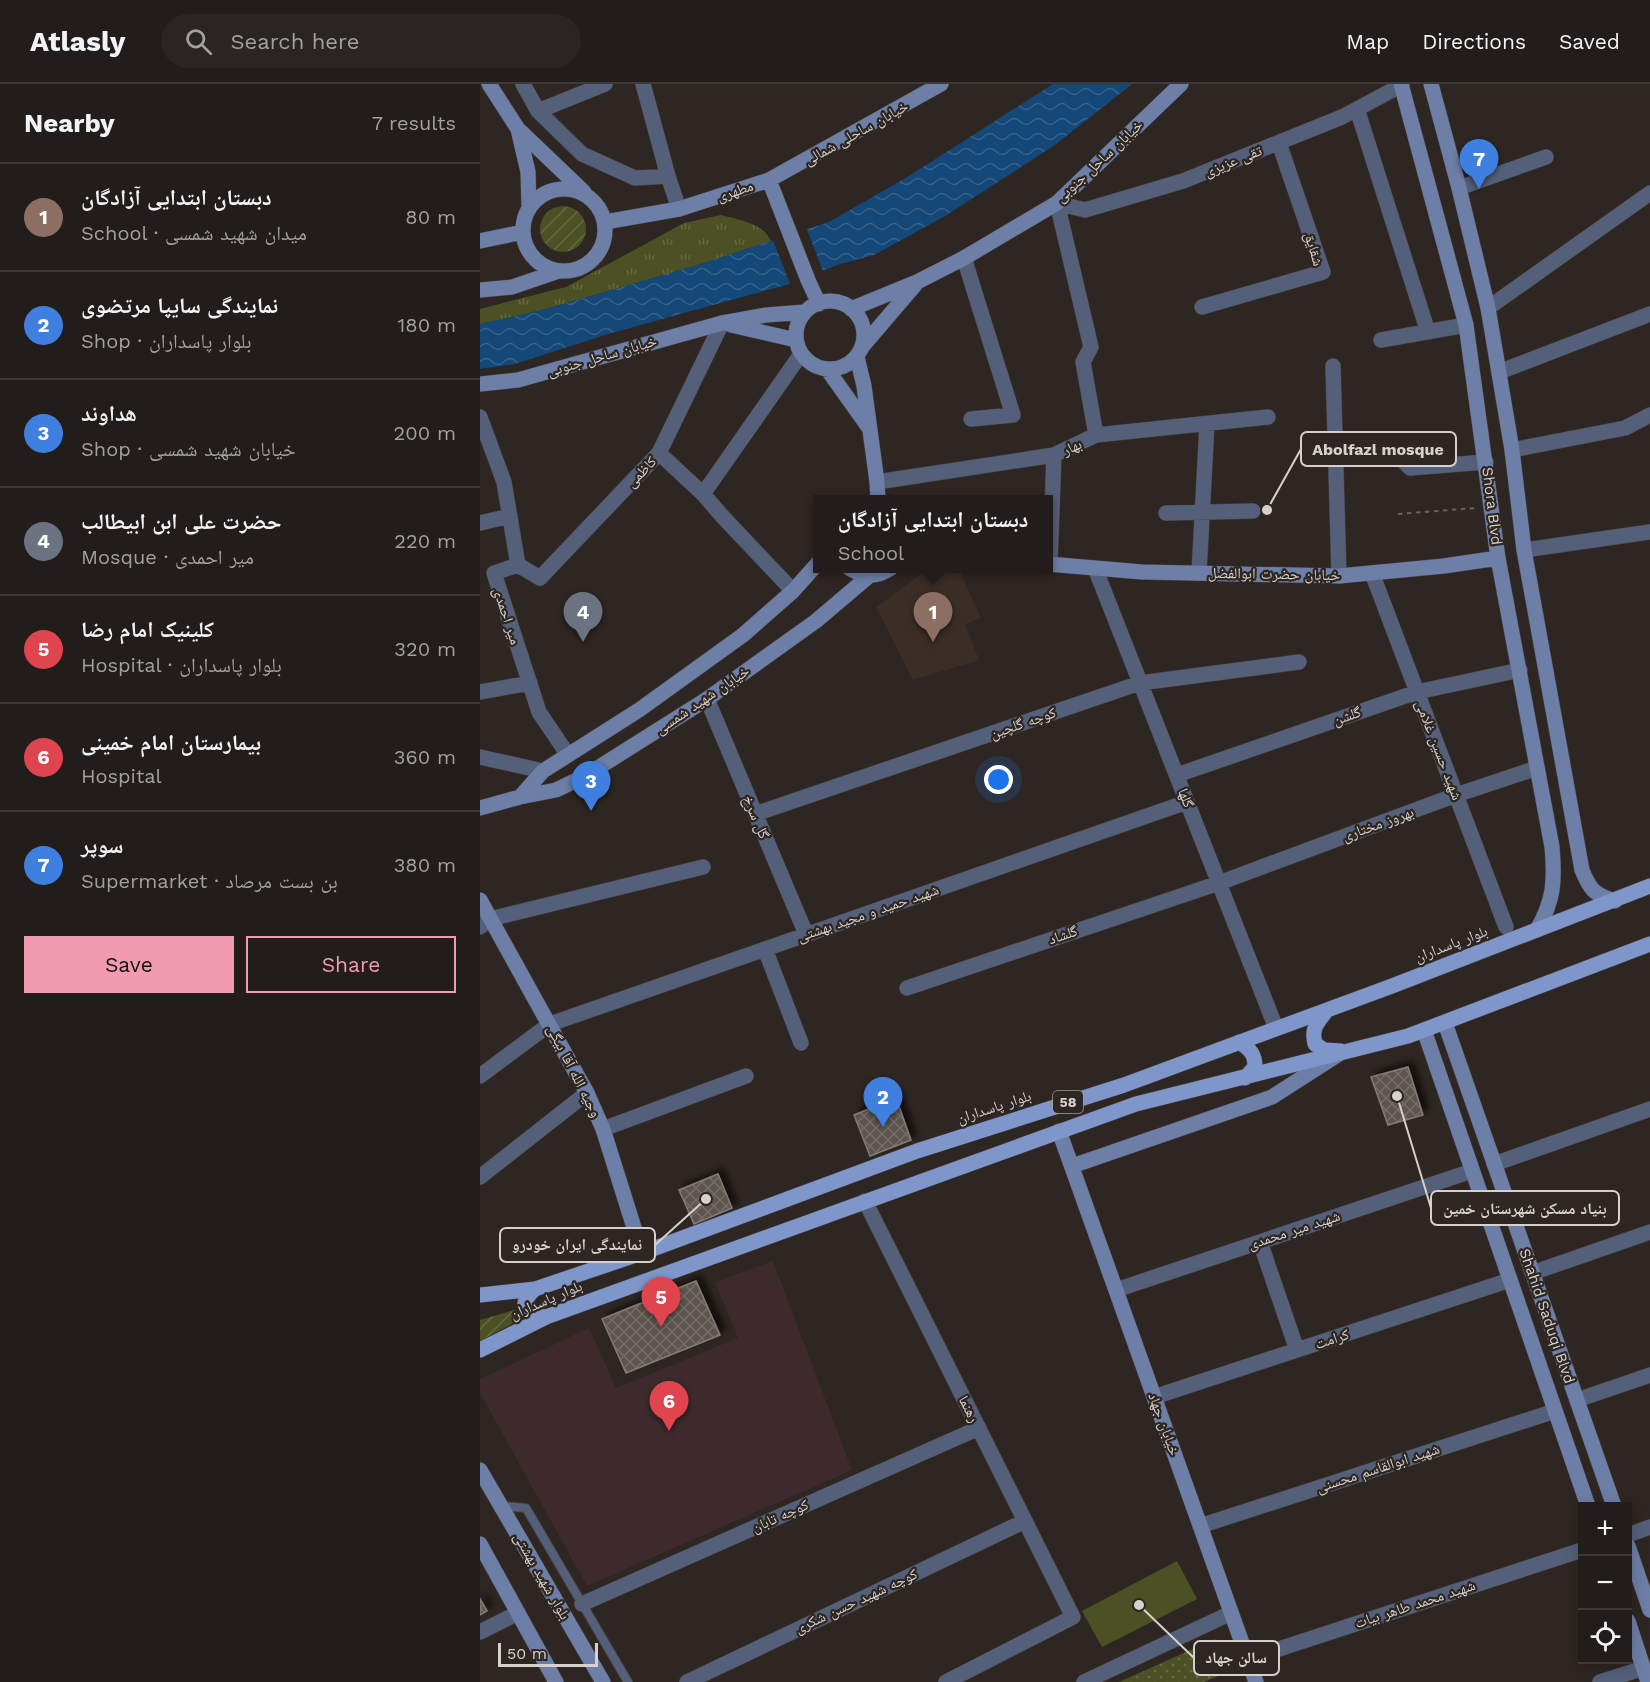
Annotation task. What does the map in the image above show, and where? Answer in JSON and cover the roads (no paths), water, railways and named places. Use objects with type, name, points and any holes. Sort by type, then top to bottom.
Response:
[{"type":"main road","points":[[489,84],[518,129],[588,196],[600,210],[605,222],[605,235],[601,248],[594,259],[583,267],[571,271],[559,271],[538,262],[530,254],[523,232],[524,220],[529,208],[549,191],[576,190],[588,196]]},
{"type":"main road","name":"خیابان ساحلی شمالی","points":[[769,180],[942,84]]},
{"type":"main road","name":"خیابان ساحل جنوبی","points":[[851,309],[917,282],[964,258],[1057,203],[1181,84]]},
{"type":"main road","name":"Shora Blvd","points":[[1431,84],[1488,308],[1512,450],[1524,550],[1582,870],[1588,885],[1599,896],[1615,901]]},
{"type":"main road","name":"Shora Blvd","points":[[1401,85],[1466,325],[1498,558],[1552,847],[1554,889],[1548,912],[1538,930]]},
{"type":"main road","points":[[518,129],[528,171],[529,208]]},
{"type":"main road","name":"مطهری","points":[[605,222],[679,209],[769,180],[819,304]]},
{"type":"main road","points":[[480,241],[523,232]]},
{"type":"main road","points":[[480,290],[512,287],[559,271]]},
{"type":"main road","points":[[878,495],[859,352],[863,330],[861,322],[851,309],[836,302],[819,304],[805,312],[796,330],[799,347],[812,364],[827,369],[843,367],[859,352],[917,282]]},
{"type":"main road","name":"خیابان ساحل جنوبی","points":[[480,384],[518,380],[722,323],[765,315],[805,312]]},
{"type":"main road","points":[[722,323],[799,347]]},
{"type":"main road","points":[[827,369],[869,428]]},
{"type":"main road","name":"خیابان حضرت ابوالفضل","points":[[1053,564],[1142,572],[1339,576],[1444,566],[1498,558]]},
{"type":"main road","name":"خیابان شهید شمسی","points":[[520,797],[543,771],[639,710],[743,635],[793,591],[813,569]]},
{"type":"main road","points":[[857,573],[869,576],[882,573]]},
{"type":"main road","name":"خیابان شهید شمسی","points":[[480,808],[556,790],[585,776],[707,699],[816,621],[869,576]]},
{"type":"main road","points":[[1552,847],[1560,853],[1569,852],[1577,846]]},
{"type":"main road","name":"بلوار پاسداران","points":[[480,1295],[535,1289],[642,1253],[917,1151],[1124,1084],[1327,1010],[1650,886]]},
{"type":"main road","name":"وجیه الله آقا بیگی","points":[[480,900],[485,923],[549,1024],[587,1093],[603,1129],[642,1253]]},
{"type":"main road","name":"بلوار پاسداران","points":[[480,1350],[546,1317],[1136,1104],[1344,1053],[1424,1030],[1650,944]]},
{"type":"main road","points":[[1327,1010],[1313,1033],[1316,1044],[1324,1050],[1344,1053]]},
{"type":"main road","name":"Shahid Saduqi Blvd","points":[[1445,1023],[1613,1502]]},
{"type":"main road","name":"Shahid Saduqi Blvd","points":[[1424,1030],[1587,1502]]},
{"type":"main road","points":[[1239,1042],[1250,1050],[1255,1058],[1255,1067],[1245,1078]]},
{"type":"main road","points":[[1071,1166],[1272,1097],[1344,1053]]},
{"type":"main road","name":"خیابان جهاد","points":[[1059,1131],[1256,1682]]},
{"type":"main road","points":[[535,1289],[526,1299],[525,1309],[528,1314],[546,1317]]},
{"type":"main road","name":"بلوار شهید بهشتی","points":[[480,1470],[603,1682]]},
{"type":"main road","points":[[480,1544],[556,1682]]},
{"type":"main road","points":[[1631,1556],[1650,1610]]},
{"type":"main road","points":[[1632,1633],[1646,1675]]},
{"type":"street","points":[[523,84],[537,111],[582,154],[635,178],[668,176]]},
{"type":"street","points":[[537,111],[605,84]]},
{"type":"street","points":[[643,84],[679,209]]},
{"type":"street","name":"تقی عزیزی","points":[[1057,203],[1085,210],[1183,181],[1357,109],[1401,85]]},
{"type":"street","points":[[1357,109],[1428,332]]},
{"type":"street","name":"شقایق","points":[[1202,307],[1323,272],[1279,143]]},
{"type":"street","points":[[1459,188],[1546,157]]},
{"type":"street","points":[[1488,308],[1650,193]]},
{"type":"street","points":[[1057,203],[1091,347],[1083,363],[1096,435]]},
{"type":"street","points":[[964,258],[1013,415],[971,419]]},
{"type":"street","points":[[1499,372],[1650,314]]},
{"type":"street","name":"کاظمی","points":[[518,565],[540,578],[659,453],[722,323]]},
{"type":"street","points":[[1381,340],[1466,325]]},
{"type":"street","points":[[704,494],[799,347]]},
{"type":"street","points":[[1333,366],[1339,576]]},
{"type":"street","points":[[1512,450],[1625,428],[1650,415]]},
{"type":"street","points":[[480,417],[504,482],[518,565]]},
{"type":"street","name":"بهار","points":[[878,482],[1054,455],[1096,435],[1268,417]]},
{"type":"street","points":[[1199,573],[1208,424]]},
{"type":"street","points":[[1337,447],[1390,446],[1410,468],[1486,462]]},
{"type":"street","points":[[659,453],[704,494],[793,591]]},
{"type":"street","points":[[1052,495],[1054,455]]},
{"type":"street","points":[[1166,513],[1253,511]]},
{"type":"street","points":[[480,523],[510,516]]},
{"type":"street","points":[[1524,550],[1650,532]]},
{"type":"street","name":"میر احمدی","points":[[518,565],[487,574],[539,712],[568,755]]},
{"type":"street","name":"گلها","points":[[1095,568],[1276,1028]]},
{"type":"street","name":"شهید حسین غلامی","points":[[1372,573],[1506,927]]},
{"type":"street","name":"کوچه گلچین","points":[[755,814],[1140,683],[1299,662]]},
{"type":"street","name":"گلشن","points":[[1177,775],[1417,692],[1520,670]]},
{"type":"street","points":[[480,692],[530,684]]},
{"type":"street","name":"گل سرخ","points":[[707,699],[806,934]]},
{"type":"street","points":[[480,758],[543,771]]},
{"type":"street","name":"بهروز مختاری","points":[[1219,883],[1456,795],[1538,768]]},
{"type":"street","name":"شهید حمید و مجید بهشتی","points":[[480,1076],[549,1024],[1187,802]]},
{"type":"street","points":[[485,923],[703,867]]},
{"type":"street","name":"گلشاد","points":[[907,988],[1219,883]]},
{"type":"street","points":[[765,949],[801,1043]]},
{"type":"street","points":[[603,1129],[746,1076]]},
{"type":"street","points":[[481,1174],[587,1093]]},
{"type":"street","points":[[1494,1164],[1650,1109]]},
{"type":"street","name":"شهید میر محمدی","points":[[1116,1290],[1472,1171]]},
{"type":"street","name":"رهنما","points":[[864,1201],[1073,1617],[946,1682]]},
{"type":"street","points":[[1532,1273],[1650,1232]]},
{"type":"street","points":[[1260,1242],[1296,1350]]},
{"type":"street","name":"کرامت","points":[[1154,1396],[1510,1280]]},
{"type":"street","points":[[1577,1400],[1650,1375]]},
{"type":"street","name":"شهید ابوالقاسم محسنی","points":[[1200,1526],[1555,1411]]},
{"type":"street","name":"کوچه تابان","points":[[582,1604],[978,1428]]},
{"type":"street","name":"کوچه شهید حسن شکری","points":[[687,1682],[1025,1521]]},
{"type":"street","points":[[1632,1534],[1650,1527]]},
{"type":"street","name":"شهید محمد طاهر بیات","points":[[1248,1659],[1578,1551]]},
{"type":"street","points":[[480,1632],[518,1613]]},
{"type":"street","points":[[1084,1682],[1231,1613]]},
{"type":"street","points":[[1600,1682],[1646,1675]]},
{"type":"lane","points":[[501,1506],[526,1508],[628,1682]]},
{"type":"water","points":[[1053,84],[1132,84],[1055,145],[945,216],[874,255],[837,265],[786,285],[608,334],[515,364],[480,369],[480,324],[546,309],[698,265],[829,222],[909,176]]},
{"type":"place","name":"سوپر","points":[[1479,189]]},
{"type":"place","name":"Abolfazl mosque","points":[[1267,510]]},
{"type":"place","name":"حضرت علی ابن ابیطالب","points":[[583,642]]},
{"type":"place","name":"دبستان ابتدایی آزادگان","points":[[933,642]]},
{"type":"place","name":"هداوند","points":[[591,811]]},
{"type":"place","name":"بنیاد مسکن شهرستان خمین","points":[[1397,1096]]},
{"type":"place","name":"نمایندگی سایپا مرتضوی","points":[[883,1127]]},
{"type":"place","name":"نمایندگی ایران خودرو","points":[[706,1199]]},
{"type":"place","name":"کلینیک امام رضا","points":[[661,1327]]},
{"type":"place","name":"بیمارستان امام خمینی","points":[[669,1431]]},
{"type":"place","name":"سالن جهاد","points":[[1139,1605]]}]
